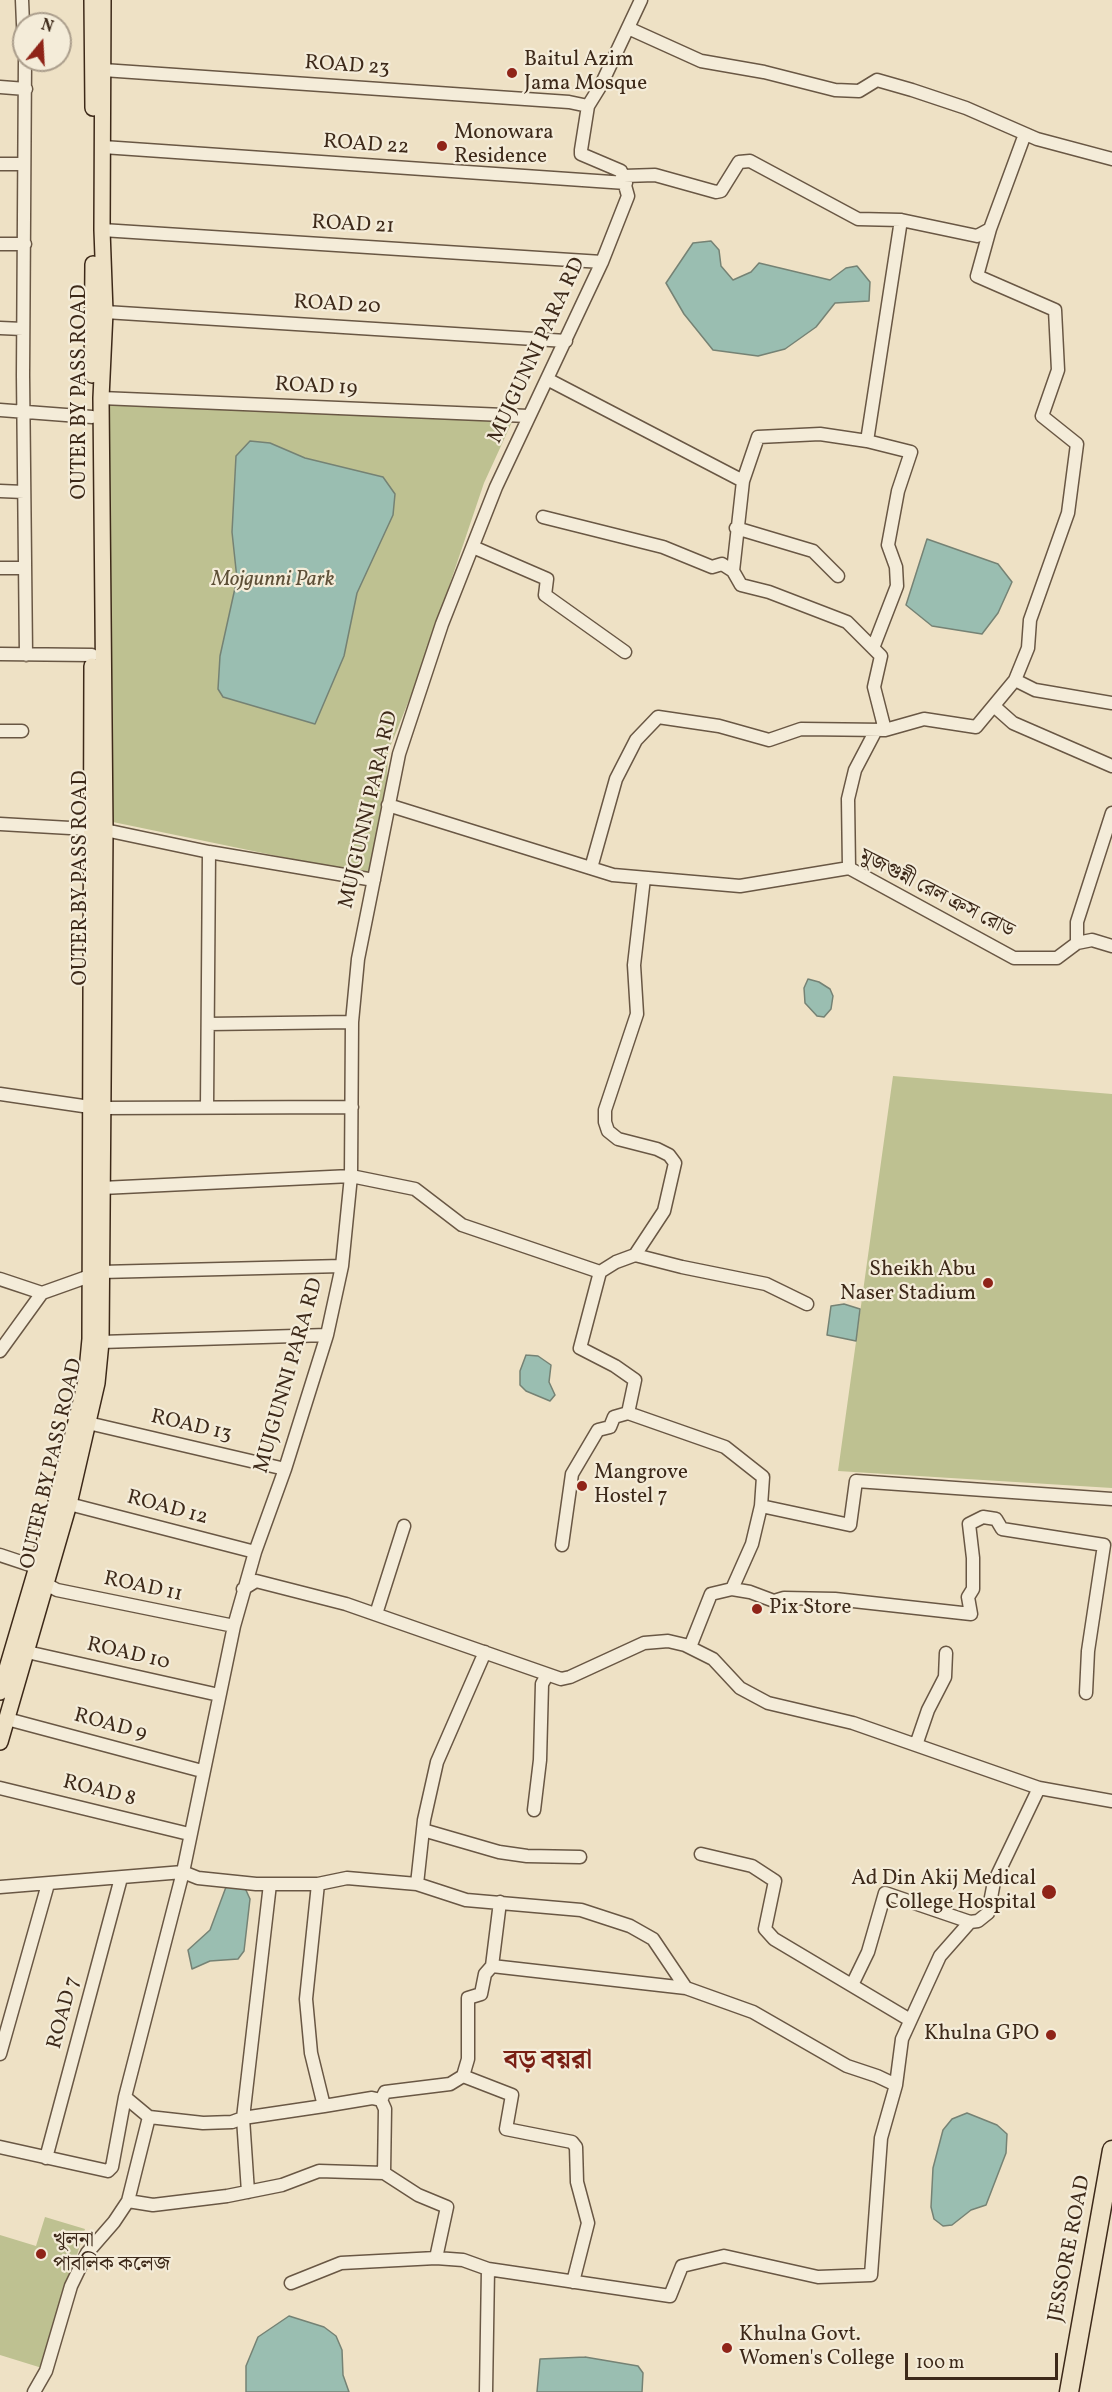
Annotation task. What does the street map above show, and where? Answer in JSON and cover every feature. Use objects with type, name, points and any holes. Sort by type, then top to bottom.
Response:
[{"type":"highway","name":"JESSORE ROAD","points":[[1069,2392],[1112,2150]]},
{"type":"main road","name":"OUTER BY PASS ROAD","points":[[92,0],[92,655],[98,830]]},
{"type":"main road","name":"OUTER BY PASS ROAD","points":[[0,1742],[69,1503],[97,1383],[101,1342],[96,1273],[96,1107],[101,398],[105,312],[102,230],[103,0]]},
{"type":"main road","name":"OUTER BY PASS ROAD","points":[[0,1692],[39,1568],[86,1381],[102,1188],[96,1107]]},
{"type":"street","points":[[625,179],[621,171],[581,154],[588,106],[601,85],[641,0]]},
{"type":"street","points":[[628,28],[701,61],[764,72],[835,90],[859,92],[877,80],[966,108],[1025,134],[1112,159]]},
{"type":"street","name":"ROAD 23","points":[[103,70],[569,102],[588,106]]},
{"type":"street","points":[[25,72],[23,329],[26,655]]},
{"type":"street","points":[[0,87],[26,89]]},
{"type":"street","points":[[591,868],[616,779],[636,740],[658,717],[719,726],[769,740],[801,729],[880,730],[924,719],[976,727],[995,707],[1015,680],[1028,648],[1030,620],[1068,513],[1077,444],[1042,416],[1058,370],[1055,310],[977,276],[990,229],[1025,134]]},
{"type":"street","name":"ROAD 22","points":[[103,147],[625,179],[655,175],[716,192],[721,191],[739,162],[750,161],[858,219],[901,220]]},
{"type":"street","points":[[0,164],[24,164]]},
{"type":"street","name":"MUJGUNNI PARA RD","points":[[46,2158],[108,2171],[112,2167],[125,2097],[183,1872],[202,1771],[243,1589],[285,1469],[327,1335],[342,1266],[351,1176],[352,1022],[358,959],[388,805],[409,720],[473,547],[528,416],[602,262],[628,196],[625,179]]},
{"type":"street","points":[[867,441],[901,220],[971,236],[977,236],[990,229]]},
{"type":"street","name":"ROAD 21","points":[[102,230],[602,262]]},
{"type":"street","points":[[0,244],[25,244]]},
{"type":"street","name":"ROAD 20","points":[[105,312],[566,341]]},
{"type":"street","points":[[0,328],[23,329]]},
{"type":"street","points":[[547,379],[743,481]]},
{"type":"street","name":"ROAD 19","points":[[101,398],[528,416]]},
{"type":"street","points":[[0,410],[92,417]]},
{"type":"street","points":[[733,571],[743,481],[758,437],[820,434],[867,441],[911,452],[898,491],[888,545],[896,567],[897,586],[873,648]]},
{"type":"street","points":[[0,492],[24,492]]},
{"type":"street","points":[[543,518],[652,544],[712,567],[722,564],[733,571],[741,585],[769,592],[847,622],[881,656],[874,687],[880,730],[855,770],[848,799],[849,868]]},
{"type":"street","points":[[736,528],[813,551],[838,576]]},
{"type":"street","points":[[473,547],[548,579],[545,595],[626,652]]},
{"type":"street","points":[[0,568],[24,568]]},
{"type":"street","points":[[0,654],[92,655]]},
{"type":"street","points":[[1015,680],[1035,690],[1112,703]]},
{"type":"street","points":[[995,707],[1013,723],[1112,766]]},
{"type":"street","points":[[0,731],[22,731]]},
{"type":"street","name":"মুজগুন্নী রেল ক্রস রোড","points":[[388,805],[613,875],[740,886],[849,868],[1014,958],[1057,958],[1077,943]]},
{"type":"street","points":[[1112,813],[1077,922],[1077,943],[1092,940],[1112,946]]},
{"type":"street","points":[[0,824],[98,830],[209,852],[374,880]]},
{"type":"street","points":[[207,1107],[209,852]]},
{"type":"street","points":[[635,1255],[663,1211],[675,1163],[669,1155],[657,1149],[618,1139],[608,1131],[605,1122],[605,1110],[637,1014],[634,965],[644,878]]},
{"type":"street","points":[[208,1024],[352,1022]]},
{"type":"street","points":[[0,1094],[96,1107],[352,1107]]},
{"type":"street","points":[[102,1188],[351,1176],[415,1189],[462,1225],[600,1272]]},
{"type":"street","points":[[628,1413],[635,1380],[615,1366],[580,1348],[600,1272],[616,1262],[635,1255],[766,1284],[807,1304]]},
{"type":"street","points":[[0,1351],[42,1293],[96,1273],[342,1266]]},
{"type":"street","points":[[0,1279],[42,1293]]},
{"type":"street","points":[[101,1342],[327,1335]]},
{"type":"street","points":[[562,1545],[572,1474],[598,1430],[610,1426],[614,1417],[628,1413],[725,1447],[763,1477],[761,1506],[752,1544],[732,1588]]},
{"type":"street","name":"ROAD 13","points":[[88,1423],[285,1469]]},
{"type":"street","points":[[761,1506],[850,1525],[856,1481],[1112,1499]]},
{"type":"street","name":"ROAD 12","points":[[69,1503],[255,1552]]},
{"type":"street","points":[[690,1647],[711,1594],[732,1588],[774,1601],[784,1598],[835,1599],[971,1614],[968,1597],[973,1589],[969,1524],[983,1517],[996,1519],[1002,1529],[1104,1545],[1088,1651],[1086,1693]]},
{"type":"street","points":[[376,1614],[404,1526]]},
{"type":"street","points":[[0,1555],[39,1568]]},
{"type":"street","points":[[243,1589],[256,1581],[376,1614],[561,1679],[570,1677],[626,1649],[655,1640],[690,1647],[713,1659],[740,1688],[757,1698],[853,1723],[1039,1788],[1112,1801]]},
{"type":"street","name":"ROAD 11","points":[[46,1584],[57,1590],[234,1626]]},
{"type":"street","name":"ROAD 10","points":[[27,1652],[219,1695]]},
{"type":"street","points":[[417,1884],[423,1830],[437,1762],[485,1652]]},
{"type":"street","points":[[916,1745],[928,1710],[945,1677],[946,1653]]},
{"type":"street","points":[[534,1810],[540,1760],[542,1684],[547,1675]]},
{"type":"street","name":"ROAD 9","points":[[7,1719],[202,1771]]},
{"type":"street","name":"ROAD 8","points":[[0,1788],[189,1834]]},
{"type":"street","points":[[852,1985],[868,1952],[885,1893],[970,1923],[978,1922],[988,1913],[994,1882],[1039,1788]]},
{"type":"street","points":[[423,1830],[499,1852],[527,1856],[580,1857]]},
{"type":"street","points":[[701,1854],[752,1866],[775,1881],[765,1929],[774,1939],[910,2020]]},
{"type":"street","points":[[0,1887],[183,1872],[198,1878],[270,1884],[318,1884],[347,1878],[417,1884],[466,1900],[581,1910],[630,1926],[653,1939],[686,1988]]},
{"type":"street","name":"ROAD 7","points":[[46,2158],[122,1878]]},
{"type":"street","points":[[0,2055],[48,1884]]},
{"type":"street","points":[[248,2192],[243,2118],[270,1884]]},
{"type":"street","points":[[318,1884],[306,1999],[311,2053],[324,2106]]},
{"type":"street","points":[[381,2100],[386,2092],[450,2084],[463,2076],[468,2059],[468,1998],[481,1994],[485,1974],[492,1966],[500,1902]]},
{"type":"street","points":[[291,2283],[341,2263],[436,2258],[463,2260],[488,2269],[573,2283],[670,2296],[682,2266],[724,2256],[818,2277],[871,2275],[881,2138],[896,2085],[902,2039],[940,1956],[970,1923]]},
{"type":"street","points":[[492,1966],[686,1988],[753,2012],[847,2067],[877,2076],[896,2085]]},
{"type":"street","points":[[463,2076],[512,2096],[506,2129],[572,2142],[576,2147],[577,2182],[588,2223],[573,2283]]},
{"type":"street","points":[[125,2097],[149,2117],[203,2123],[232,2122],[243,2118],[372,2098],[381,2100]]},
{"type":"street","points":[[381,2100],[384,2109],[384,2173]]},
{"type":"street","points":[[34,2392],[46,2371],[70,2286],[87,2253],[114,2222],[128,2201],[149,2117]]},
{"type":"street","points":[[0,2147],[46,2158]]},
{"type":"street","points":[[128,2201],[153,2205],[248,2192],[282,2185],[319,2171],[384,2173],[418,2195],[447,2206],[436,2258]]},
{"type":"street","points":[[486,2392],[488,2269]]},
{"type":"green space","name":"Mojgunni Park","points":[[104,402],[512,422],[484,483],[418,678],[388,752],[386,805],[369,875],[108,821]]},
{"type":"green space","name":"Sheikh Abu Naser Stadium","points":[[893,1076],[1112,1094],[1112,1488],[838,1471]]},
{"type":"green space","points":[[45,2217],[85,2229],[42,2368],[0,2355],[0,2235],[36,2246]]},
{"type":"water","points":[[711,241],[719,250],[721,266],[733,280],[751,272],[759,263],[830,280],[846,268],[857,266],[870,282],[869,301],[835,303],[816,327],[785,349],[758,356],[713,350],[684,314],[666,283],[693,243]]},
{"type":"water","points":[[250,441],[270,443],[305,458],[383,477],[395,494],[393,515],[357,593],[344,656],[315,724],[223,697],[218,689],[220,656],[237,579],[232,532],[236,456]]},
{"type":"water","points":[[927,539],[998,564],[1012,582],[998,613],[982,634],[932,626],[906,605]]},
{"type":"water","points":[[808,979],[819,982],[830,989],[833,996],[831,1009],[824,1017],[817,1016],[805,1003],[804,988]]},
{"type":"water","points":[[844,1304],[860,1309],[856,1341],[827,1335],[831,1306]]},
{"type":"water","points":[[526,1355],[538,1356],[551,1365],[549,1382],[555,1395],[550,1401],[526,1391],[520,1385],[520,1371]]},
{"type":"water","points":[[226,1887],[245,1888],[250,1899],[244,1951],[238,1959],[210,1961],[192,1969],[188,1950],[210,1930]]},
{"type":"water","points":[[967,2113],[997,2125],[1007,2134],[1006,2153],[986,2205],[971,2210],[952,2225],[943,2226],[934,2219],[931,2207],[933,2168],[943,2130],[952,2119]]},
{"type":"water","points":[[289,2316],[324,2327],[336,2336],[342,2350],[343,2375],[349,2392],[246,2392],[246,2366],[258,2337]]},
{"type":"water","points":[[585,2357],[638,2366],[643,2373],[642,2392],[537,2392],[540,2359]]},
{"type":"place","name":"Baitul Azim Jama Mosque","points":[[512,73]]},
{"type":"place","name":"Monowara Residence","points":[[442,146]]},
{"type":"place","name":"Sheikh Abu Naser Stadium","points":[[988,1283]]},
{"type":"place","name":"Mangrove Hostel 7","points":[[582,1486]]},
{"type":"place","name":"Pix Store","points":[[757,1609]]},
{"type":"place","name":"Ad Din Akij Medical College Hospital","points":[[1049,1892]]},
{"type":"place","name":"Khulna GPO","points":[[1051,2035]]},
{"type":"place","name":"খুলনা পাবলিক কলেজ","points":[[41,2254]]},
{"type":"place","name":"Khulna Govt. Women's College","points":[[727,2348]]},
{"type":"district","name":"বড় বয়রা","points":[[548,2063]]}]
